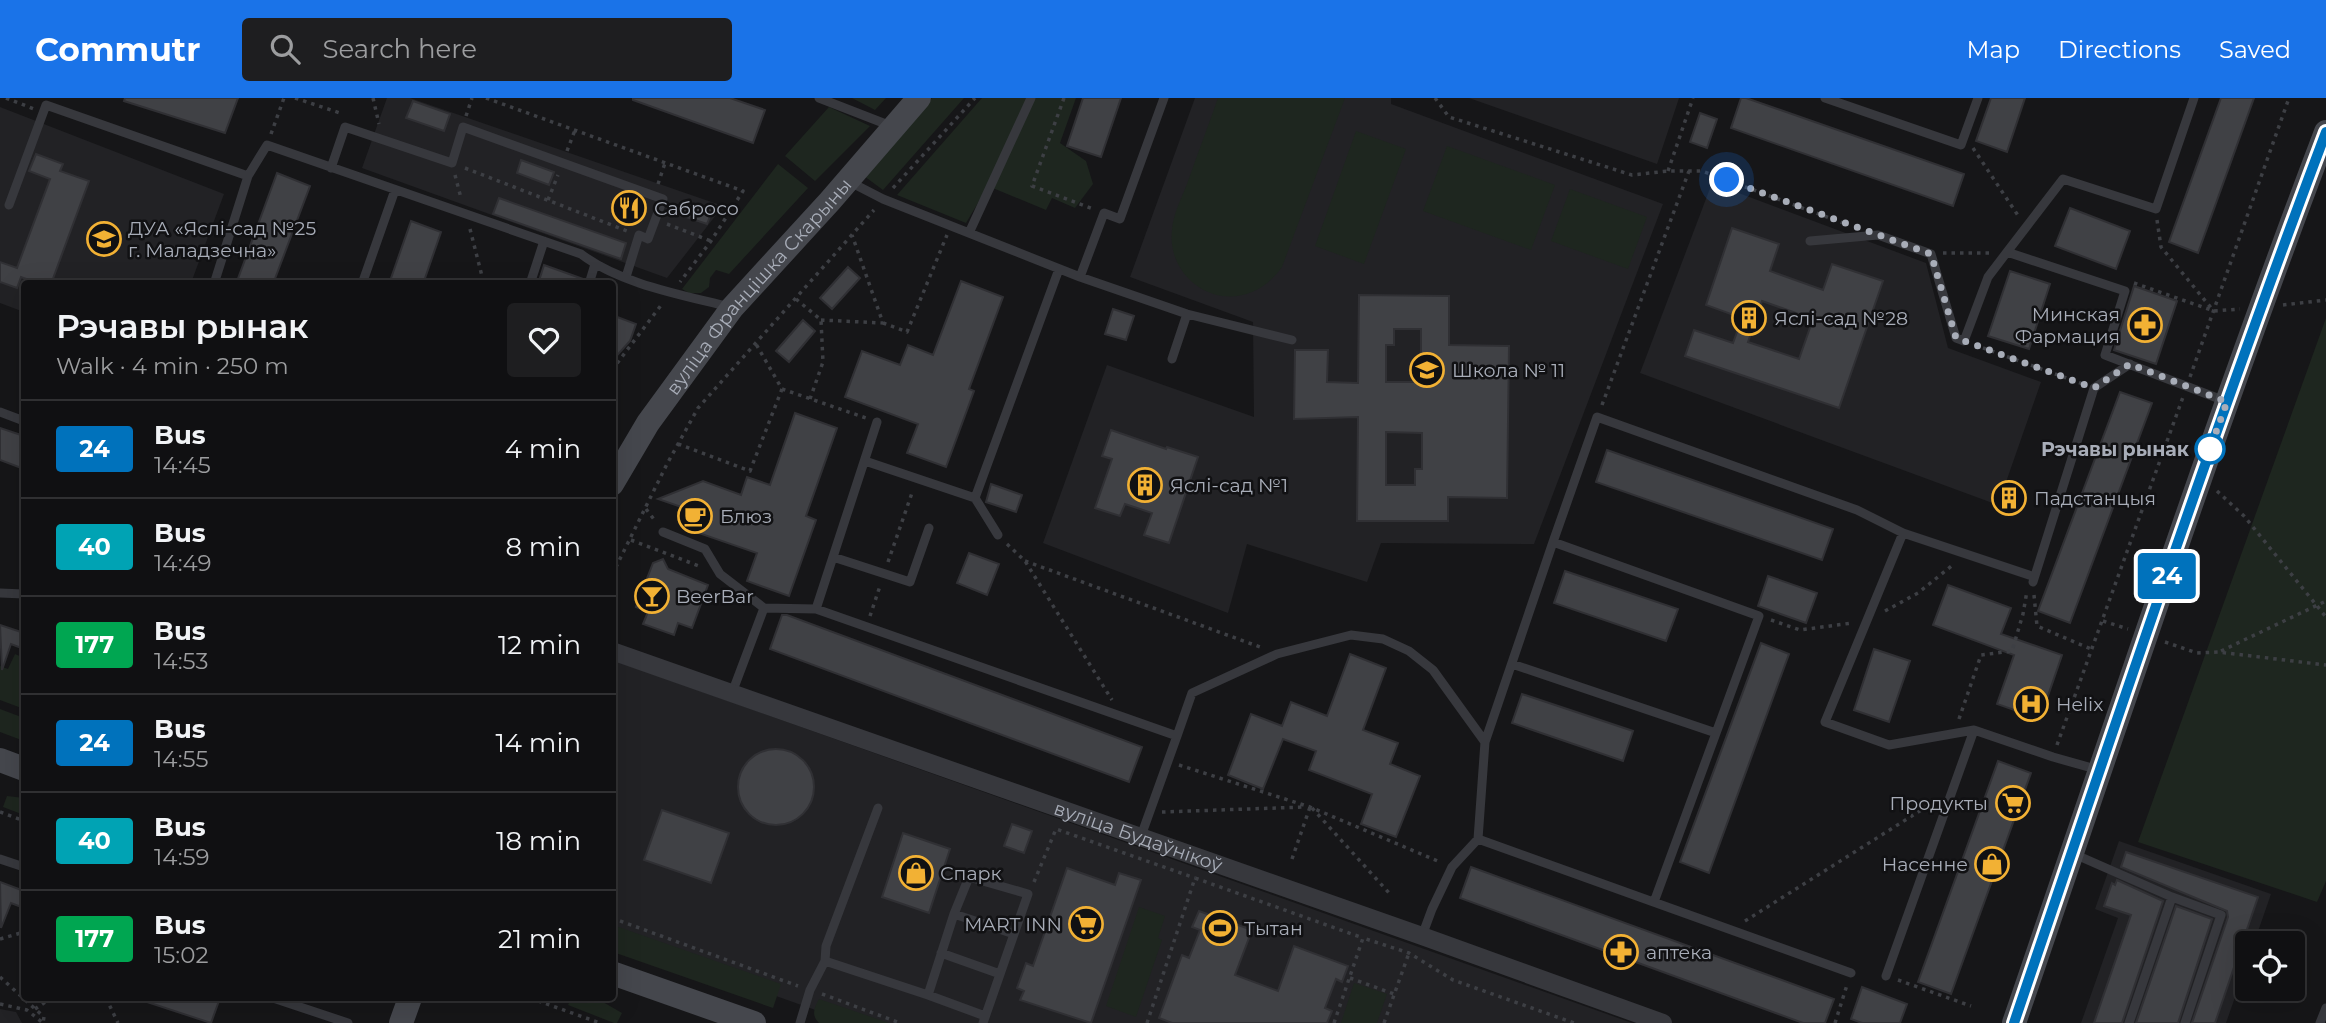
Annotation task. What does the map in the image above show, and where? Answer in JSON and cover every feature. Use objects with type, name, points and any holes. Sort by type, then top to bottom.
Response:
[{"type":"main road","name":"вуліца Францішка Скарыны","points":[[616,477],[648,423],[732,308],[919,98]]},
{"type":"main road","points":[[2014,1023],[2259,307],[2326,132]]},
{"type":"main road","points":[[0,760],[21,768]]},
{"type":"main road","points":[[616,974],[754,1023]]},
{"type":"main road","points":[[401,1023],[409,1001]]},
{"type":"street","name":"вуліца Будаўнікоў","points":[[616,652],[1141,836],[1663,1023]]},
{"type":"lane","points":[[819,98],[892,127]]},
{"type":"lane","points":[[969,233],[1031,98]]},
{"type":"lane","points":[[1080,276],[1104,213],[1120,219],[1164,98]]},
{"type":"lane","points":[[1825,98],[1961,145],[1978,98]]},
{"type":"lane","points":[[1810,241],[1878,235],[1931,254],[1956,338],[1964,341],[1988,276],[2063,179],[2155,209],[2194,98]]},
{"type":"lane","points":[[9,205],[46,105],[248,176]]},
{"type":"lane","points":[[331,168],[345,127],[452,163],[463,127],[663,199],[648,239],[639,235],[626,277]]},
{"type":"lane","points":[[215,280],[248,176],[267,145],[581,254],[595,264],[626,277],[732,308]]},
{"type":"lane","points":[[847,180],[883,198],[1059,269],[1187,314],[1292,340]]},
{"type":"lane","points":[[363,280],[395,190]]},
{"type":"lane","points":[[531,280],[544,241]]},
{"type":"lane","points":[[2007,252],[2125,291],[2105,355],[2227,402]]},
{"type":"lane","points":[[590,280],[595,264]]},
{"type":"lane","points":[[975,498],[1059,269]]},
{"type":"lane","points":[[1172,359],[1187,314]]},
{"type":"lane","points":[[1422,936],[1452,867],[1479,839],[1485,741],[1597,417],[1857,510],[1903,533],[2031,579],[2043,550],[2094,388],[2130,364]]},
{"type":"lane","points":[[0,412],[21,420]]},
{"type":"lane","points":[[816,609],[877,422]]},
{"type":"lane","points":[[865,461],[975,498],[998,536]]},
{"type":"lane","points":[[833,557],[910,582],[929,528]]},
{"type":"lane","points":[[663,532],[705,548],[720,574],[764,607],[816,609],[1177,736]]},
{"type":"lane","points":[[1903,533],[1825,722],[1889,745],[1974,730],[2101,771]]},
{"type":"lane","points":[[1553,542],[1759,615],[1654,902]]},
{"type":"lane","points":[[2036,559],[2043,550]]},
{"type":"lane","points":[[0,593],[21,594]]},
{"type":"lane","points":[[732,693],[764,607]]},
{"type":"lane","points":[[1141,836],[1192,693],[1277,654],[1351,635],[1383,639],[1409,651],[1433,670],[1485,741]]},
{"type":"lane","points":[[1512,664],[1716,733]]},
{"type":"lane","points":[[1886,976],[1974,730]]},
{"type":"lane","points":[[800,1023],[810,990],[825,961],[826,946],[878,808]]},
{"type":"lane","points":[[1479,839],[1851,973]]},
{"type":"lane","points":[[2072,853],[2172,897],[2221,915],[2185,1023]]},
{"type":"lane","points":[[0,859],[21,866]]},
{"type":"lane","points":[[825,961],[928,995],[984,1020],[1028,894],[968,877],[928,995]]},
{"type":"lane","points":[[2129,1023],[2172,897]]},
{"type":"lane","points":[[954,914],[1014,934]]},
{"type":"lane","points":[[941,953],[1000,974]]},
{"type":"lane","points":[[282,1001],[348,1023]]},
{"type":"lane","points":[[2320,1023],[2326,1008]]},
{"type":"path","points":[[6,98],[43,112]]},
{"type":"path","points":[[267,145],[284,98]]},
{"type":"path","points":[[373,98],[379,126]]},
{"type":"path","points":[[463,127],[472,98]]},
{"type":"path","points":[[486,98],[743,191]]},
{"type":"path","points":[[616,567],[698,408],[975,98]]},
{"type":"path","points":[[1064,98],[1032,186],[1104,213]]},
{"type":"path","points":[[1435,98],[1449,117],[1619,171],[1632,175],[1702,170],[1878,235]]},
{"type":"path","points":[[1668,171],[1693,98]]},
{"type":"path","points":[[2053,757],[2289,98]]},
{"type":"path","points":[[1965,135],[2026,227]]},
{"type":"path","points":[[452,163],[464,208]]},
{"type":"path","points":[[452,163],[639,235]]},
{"type":"path","points":[[653,195],[665,163]]},
{"type":"path","points":[[1597,417],[1689,171]]},
{"type":"path","points":[[2155,209],[2161,247],[2214,311]]},
{"type":"path","points":[[467,218],[483,280]]},
{"type":"path","points":[[655,220],[711,241]]},
{"type":"path","points":[[796,298],[821,320],[883,323],[907,332],[951,225]]},
{"type":"path","points":[[851,234],[883,323]]},
{"type":"path","points":[[1931,254],[2007,252]]},
{"type":"path","points":[[2125,291],[2129,281],[2214,311]]},
{"type":"path","points":[[2313,301],[2326,300]]},
{"type":"path","points":[[810,399],[823,362],[821,320]]},
{"type":"path","points":[[1964,341],[2094,388]]},
{"type":"path","points":[[756,344],[782,389],[877,422]]},
{"type":"path","points":[[678,444],[750,471],[782,389]]},
{"type":"path","points":[[2201,475],[2244,516],[2326,617]]},
{"type":"path","points":[[867,627],[917,478]]},
{"type":"path","points":[[645,508],[663,532]]},
{"type":"path","points":[[998,536],[1025,561],[1124,718]]},
{"type":"path","points":[[630,539],[720,574]]},
{"type":"path","points":[[1025,561],[1277,654]]},
{"type":"path","points":[[2031,579],[2036,626],[2092,649]]},
{"type":"path","points":[[1954,734],[1982,655],[2012,651],[2024,614],[2031,579]]},
{"type":"path","points":[[2218,652],[2326,601]]},
{"type":"path","points":[[2197,653],[2218,652],[2326,665]]},
{"type":"path","points":[[1168,762],[1310,807],[1452,867]]},
{"type":"path","points":[[1730,930],[1954,790]]},
{"type":"path","points":[[1292,859],[1310,807]]},
{"type":"path","points":[[1149,813],[1310,807],[1390,894]]},
{"type":"path","points":[[0,812],[21,820]]},
{"type":"path","points":[[1028,894],[1056,830],[1409,953],[1453,980],[1574,1023]]},
{"type":"path","points":[[1147,1023],[1195,878]]},
{"type":"path","points":[[616,919],[900,1023]]},
{"type":"path","points":[[0,939],[21,933]]},
{"type":"path","points":[[1334,1023],[1363,939]]},
{"type":"path","points":[[1384,1023],[1409,953]]},
{"type":"path","points":[[1835,1023],[1851,973]]},
{"type":"path","points":[[1886,976],[1971,1006]]},
{"type":"path","points":[[0,977],[21,996]]},
{"type":"path","points":[[1350,978],[1394,994]]},
{"type":"path","points":[[0,1004],[27,1010],[43,1023],[44,1017],[26,1001]]},
{"type":"path","points":[[35,1009],[47,1001]]},
{"type":"path","points":[[107,1001],[117,1023]]},
{"type":"path","points":[[538,1001],[600,1023]]},
{"type":"shaded area","points":[[387,98],[410,98],[723,206],[667,278],[362,168]]},
{"type":"shaded area","points":[[852,98],[886,98],[875,110]]},
{"type":"shaded area","points":[[932,98],[964,98],[883,190],[864,176]]},
{"type":"shaded area","points":[[982,98],[1076,98],[1060,143],[1086,161],[1093,184],[1075,208],[1052,198],[1046,210],[988,186],[966,223],[897,195]]},
{"type":"shaded area","name":"Школа № 11","points":[[1195,98],[1391,98],[1391,104],[1663,204],[1534,544],[1381,543],[1367,582],[1247,544],[1228,613],[1043,543],[1107,365],[1254,417],[1253,322],[1130,277]]},
{"type":"shaded area","points":[[1218,98],[1345,98],[1282,267],[1263,286],[1240,296],[1211,293],[1192,281],[1178,264],[1172,242],[1176,213]]},
{"type":"shaded area","points":[[1469,98],[1679,98],[1657,164]]},
{"type":"shaded area","name":"ДУА «Яслі-сад №25 г. Маладзечна»","points":[[0,107],[224,194],[192,280],[21,280],[21,311],[0,303]]},
{"type":"shaded area","points":[[829,107],[870,126],[815,181],[785,156]]},
{"type":"shaded area","points":[[1356,131],[1406,149],[1364,264],[1315,246]]},
{"type":"shaded area","points":[[1447,146],[1555,185],[1531,250],[1423,211]]},
{"type":"shaded area","points":[[778,164],[808,188],[729,274],[716,270],[710,278],[709,287],[701,293],[689,293],[682,289]]},
{"type":"shaded area","points":[[1712,183],[1926,263],[1948,348],[2041,382],[1998,505],[1640,373]]},
{"type":"shaded area","points":[[1570,189],[1647,217],[1628,269],[1551,241]]},
{"type":"shaded area","points":[[2326,318],[2326,881],[2317,902],[2138,842]]},
{"type":"shaded area","points":[[15,654],[21,657],[21,708],[0,700],[0,666],[8,669]]},
{"type":"shaded area","points":[[616,661],[1632,1023],[852,1023],[616,939]]},
{"type":"shaded area","points":[[0,709],[21,717],[21,740],[0,732]]},
{"type":"shaded area","points":[[7,796],[21,798],[21,814],[3,807]]},
{"type":"shaded area","points":[[2119,841],[2271,894],[2258,931],[2235,931],[2235,997],[2226,1023],[2081,1023],[2118,918],[2095,909]]},
{"type":"shaded area","points":[[1139,907],[1165,916],[1158,938],[1162,940],[1136,1017],[1106,1006]]},
{"type":"shaded area","points":[[616,926],[781,984],[773,1008],[616,953]]},
{"type":"shaded area","points":[[1354,983],[1387,994],[1377,1023],[1341,1023]]},
{"type":"shaded area","points":[[819,999],[889,1023],[819,1023],[814,1011]]},
{"type":"shaded area","points":[[570,1001],[601,1001],[622,1013],[617,1023],[614,1023],[568,1005]]},
{"type":"shaded area","points":[[0,1009],[16,1012],[22,1023],[0,1023]]},
{"type":"building","points":[[125,98],[238,98],[225,133],[124,101]]},
{"type":"building","points":[[633,98],[730,98],[765,110],[753,143]]},
{"type":"building","points":[[1083,98],[1121,98],[1101,157],[1067,146]]},
{"type":"building","points":[[1741,98],[1964,174],[1953,206],[1731,128]]},
{"type":"building","points":[[1991,98],[2025,98],[2007,152],[1976,141]]},
{"type":"building","points":[[2221,98],[2254,98],[2198,253],[2169,242]]},
{"type":"building","points":[[413,101],[450,114],[444,131],[406,118]]},
{"type":"building","points":[[1700,113],[1717,119],[1707,148],[1690,142]]},
{"type":"building","points":[[36,154],[63,164],[60,171],[89,181],[52,280],[29,280],[21,277],[17,288],[0,282],[0,262],[17,268],[50,179],[29,171]]},
{"type":"building","points":[[521,160],[554,172],[549,185],[517,173]]},
{"type":"building","points":[[277,173],[310,186],[275,280],[237,280]]},
{"type":"building","points":[[499,198],[626,243],[621,259],[493,214]]},
{"type":"building","points":[[688,203],[712,211],[707,224],[683,216]]},
{"type":"building","points":[[2070,208],[2130,231],[2116,269],[2055,246]]},
{"type":"building","points":[[411,221],[441,232],[424,280],[390,280]]},
{"type":"building","name":"Яслі-сад №28","points":[[1732,228],[1779,244],[1770,271],[1823,290],[1832,264],[1883,281],[1839,408],[1685,356],[1694,330],[1733,343],[1742,318],[1706,305]],"holes":[[[1762,301],[1813,319],[1799,359],[1748,342]]]},
{"type":"building","points":[[544,265],[583,279],[583,280],[539,280]]},
{"type":"building","points":[[848,267],[860,278],[832,309],[820,298]]},
{"type":"building","points":[[2010,271],[2050,284],[2029,349],[1988,336]]},
{"type":"building","points":[[961,281],[1003,297],[969,389],[974,391],[946,467],[907,453],[918,424],[845,397],[862,351],[900,365],[908,345],[933,355]]},
{"type":"building","name":"Минская Фармация","points":[[2134,286],[2177,301],[2156,364],[2114,350]]},
{"type":"building","points":[[1359,295],[1449,296],[1449,345],[1509,346],[1507,498],[1448,497],[1448,521],[1357,521],[1358,417],[1294,419],[1295,350],[1328,350],[1327,382],[1358,383]],"holes":[[[1394,329],[1421,329],[1421,382],[1386,382],[1386,345],[1394,345]],[[1386,432],[1422,433],[1422,469],[1415,469],[1415,485],[1386,485]]]},
{"type":"building","points":[[1113,309],[1134,316],[1126,340],[1105,334]]},
{"type":"building","points":[[616,316],[636,324],[630,341],[616,357]]},
{"type":"building","points":[[803,320],[815,331],[789,362],[776,351]]},
{"type":"building","points":[[2120,392],[2152,403],[2070,623],[2038,611]]},
{"type":"building","points":[[795,413],[837,428],[806,516],[816,520],[789,596],[747,581],[757,553],[687,529],[693,511],[658,499],[703,481],[741,495],[747,477],[770,485]]},
{"type":"building","points":[[0,428],[21,435],[21,468],[0,460]]},
{"type":"building","name":"Яслі-сад №1","points":[[1111,430],[1198,457],[1169,543],[1144,535],[1152,513],[1125,504],[1120,516],[1095,508],[1112,459],[1102,456]]},
{"type":"building","points":[[1607,450],[1833,529],[1822,560],[1596,482]]},
{"type":"building","name":"Падстанцыя","points":[[2006,482],[2021,487],[2011,514],[1997,509]]},
{"type":"building","points":[[991,484],[1022,495],[1016,512],[986,502]]},
{"type":"building","points":[[969,553],[999,564],[987,595],[957,583]]},
{"type":"building","points":[[663,559],[668,569],[708,585],[692,628],[678,623],[674,635],[643,624],[648,612],[636,607],[653,563]]},
{"type":"building","points":[[1565,571],[1678,609],[1666,641],[1554,603]]},
{"type":"building","points":[[1768,576],[1817,593],[1806,623],[1758,606]]},
{"type":"building","points":[[1948,585],[2011,608],[2001,634],[2062,655],[2040,719],[1997,704],[2014,655],[1933,625]]},
{"type":"building","points":[[782,615],[1142,747],[1129,782],[770,649]]},
{"type":"building","points":[[0,625],[21,632],[21,648],[11,644],[2,670]]},
{"type":"building","points":[[1761,643],[1789,654],[1709,873],[1680,862]]},
{"type":"building","points":[[1874,649],[1910,661],[1889,722],[1854,710]]},
{"type":"building","points":[[1350,654],[1386,668],[1363,730],[1398,743],[1390,764],[1420,776],[1396,837],[1361,824],[1372,794],[1309,770],[1316,751],[1283,739],[1263,789],[1228,775],[1251,714],[1282,726],[1291,702],[1327,716]]},
{"type":"building","points":[[1522,694],[1633,731],[1623,761],[1512,723]]},
{"type":"building","points":[[776,749],[790,752],[803,760],[811,773],[814,787],[811,801],[803,814],[790,822],[776,825],[762,822],[749,814],[741,801],[738,787],[741,773],[749,760],[762,752]]},
{"type":"building","points":[[1998,761],[2031,773],[1951,994],[1918,982]]},
{"type":"building","points":[[662,810],[729,833],[711,883],[644,860]]},
{"type":"building","points":[[1012,824],[1032,831],[1024,853],[1004,846]]},
{"type":"building","name":"Спарк","points":[[903,833],[950,849],[929,913],[882,897]]},
{"type":"building","points":[[2126,852],[2258,897],[2246,931],[2235,931],[2235,964],[2215,1023],[2192,1023],[2228,917],[2227,911],[2121,867]]},
{"type":"building","points":[[1471,867],[1834,999],[1825,1023],[1803,1023],[1460,898]]},
{"type":"building","name":"MART INN","points":[[1067,868],[1115,885],[1119,873],[1141,880],[1091,1023],[1020,1000],[1024,991],[1017,988],[1026,963],[1033,966]]},
{"type":"building","points":[[2117,880],[2163,901],[2122,1023],[2094,1023],[2131,915],[2104,906],[2112,883],[2115,885]]},
{"type":"building","points":[[0,882],[21,890],[21,907],[11,903],[1,928]]},
{"type":"building","points":[[2176,906],[2212,919],[2178,1023],[2136,1023]]},
{"type":"building","points":[[1199,911],[1252,930],[1235,975],[1278,991],[1294,946],[1348,966],[1342,982],[1336,979],[1325,1008],[1332,1011],[1327,1023],[1172,1023],[1159,1018],[1182,955],[1189,958],[1200,930],[1192,927]]},
{"type":"building","points":[[1862,987],[1907,1004],[1900,1023],[1862,1023],[1851,1019]]},
{"type":"building","points":[[144,1001],[219,1001],[211,1023]]},
{"type":"bus line","name":"24","points":[[2014,1023],[2259,307],[2326,132]]},
{"type":"place","name":"Сабросо","points":[[629,208]]},
{"type":"place","name":"ДУА «Яслі-сад №25 г. Маладзечна»","points":[[104,239]]},
{"type":"place","name":"Яслі-сад №28","points":[[1749,318]]},
{"type":"place","name":"Минская Фармация","points":[[2145,325]]},
{"type":"place","name":"Школа № 11","points":[[1427,370]]},
{"type":"place","name":"Рэчавы рынак","points":[[2210,449]]},
{"type":"place","name":"Яслі-сад №1","points":[[1145,485]]},
{"type":"place","name":"Падстанцыя","points":[[2009,498]]},
{"type":"place","name":"Блюз","points":[[695,516]]},
{"type":"place","name":"BeerBar","points":[[652,596]]},
{"type":"place","name":"Helix","points":[[2031,704]]},
{"type":"place","name":"Продукты","points":[[2013,803]]},
{"type":"place","name":"Насенне","points":[[1992,864]]},
{"type":"place","name":"Спарк","points":[[916,873]]},
{"type":"place","name":"MART INN","points":[[1086,924]]},
{"type":"place","name":"Тытан","points":[[1220,928]]},
{"type":"place","name":"аптека","points":[[1621,952]]},
{"type":"route","points":[[1727,180],[1931,254],[1956,338],[2094,388],[2130,364],[2227,402],[2208,454],[2210,449]]}]
